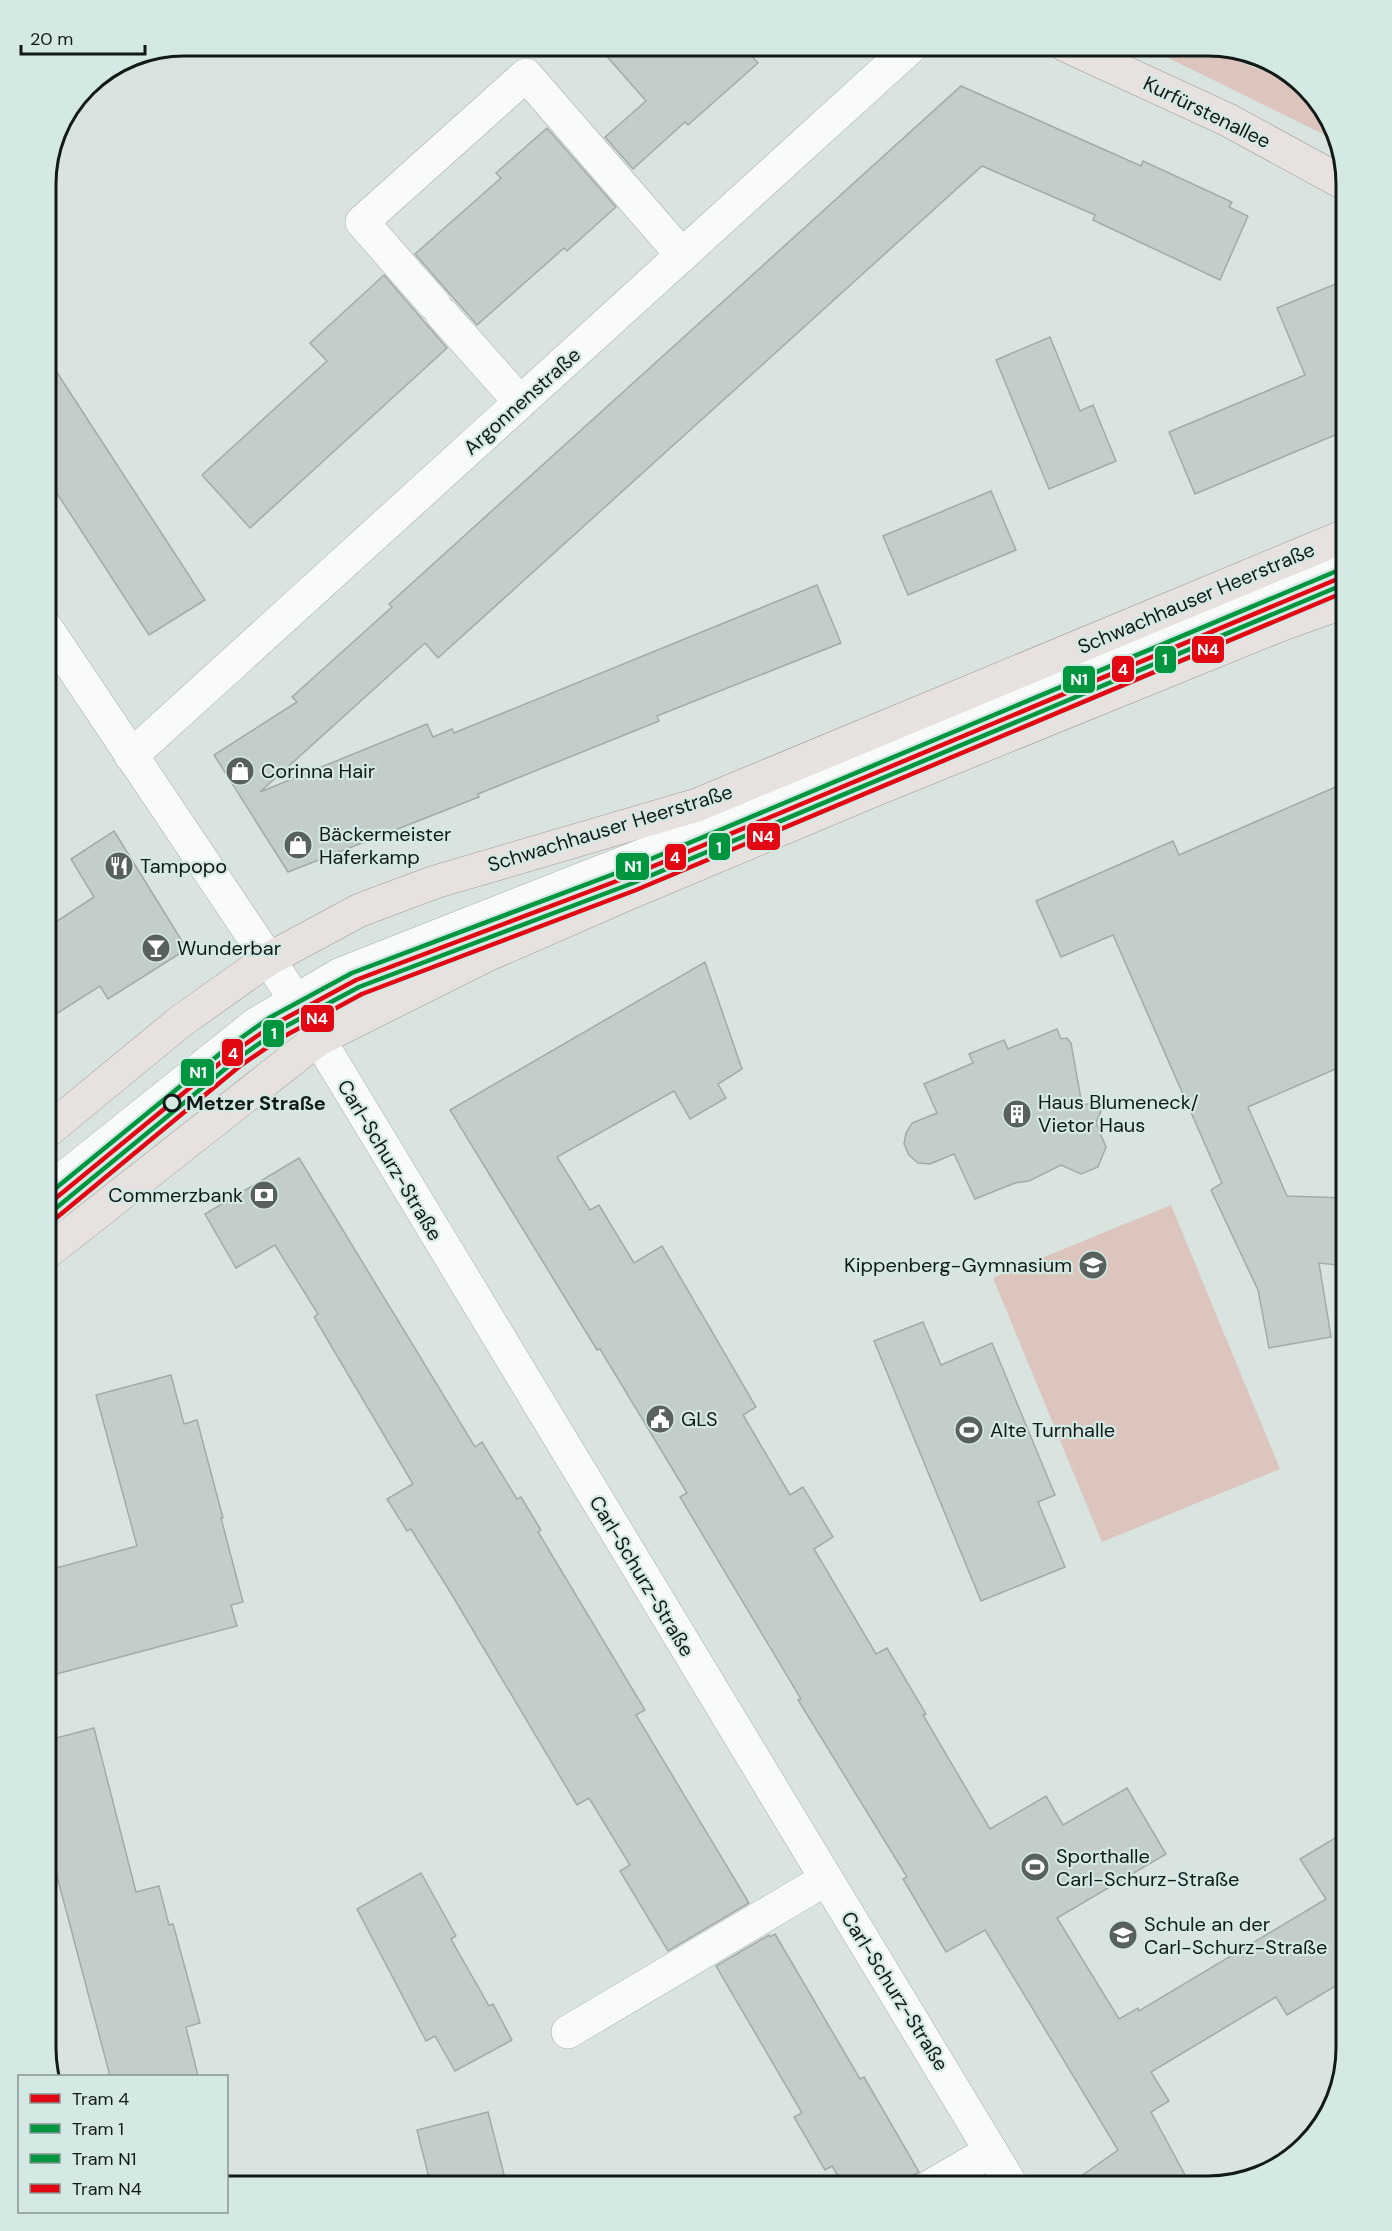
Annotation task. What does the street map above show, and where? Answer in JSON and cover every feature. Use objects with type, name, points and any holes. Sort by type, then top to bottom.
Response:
[{"type":"main road","name":"Kurfürstenallee","points":[[1089,56],[1228,120],[1336,179]]},
{"type":"main road","name":"Schwachhauser Heerstraße","points":[[56,1124],[181,1021],[267,960],[360,910],[435,882],[697,805],[1336,540]]},
{"type":"main road","points":[[56,1245],[317,1040],[485,956],[627,894],[885,785],[1280,625],[1336,605]]},
{"type":"street","name":"Argonnenstraße","points":[[131,756],[901,56]]},
{"type":"street","points":[[520,402],[362,222],[526,75],[682,255]]},
{"type":"street","points":[[56,1184],[211,1058],[294,1000],[341,974],[725,823],[1336,570]]},
{"type":"street","points":[[56,643],[294,1000]]},
{"type":"street","name":"Carl-Schurz-Straße","points":[[294,1000],[1006,2176]]},
{"type":"street","points":[[568,2032],[826,1879]]},
{"type":"street","points":[[949,2176],[991,2151]]},
{"type":"shaded area","points":[[1164,56],[1227,57],[1281,78],[1305,99],[1315,112],[1327,136]]},
{"type":"shaded area","points":[[1171,1205],[1280,1469],[1102,1542],[993,1278]]},
{"type":"building","points":[[607,56],[752,56],[758,63],[688,125],[685,122],[633,169],[605,137],[646,101]]},
{"type":"building","points":[[961,86],[1141,166],[1143,161],[1232,202],[1229,207],[1248,216],[1220,280],[1093,220],[1095,215],[982,166],[438,658],[425,643],[260,792],[427,724],[433,737],[452,729],[454,733],[817,585],[841,643],[657,716],[659,721],[478,794],[479,797],[288,872],[214,755],[297,702],[292,697],[392,607],[389,604]]},
{"type":"building","points":[[547,128],[616,207],[567,251],[564,248],[477,325],[415,254],[501,178],[496,173]]},
{"type":"building","points":[[384,275],[447,348],[250,528],[202,475],[327,361],[310,343]]},
{"type":"building","points":[[1336,284],[1336,435],[1195,494],[1169,432],[1305,375],[1277,308]]},
{"type":"building","points":[[1050,337],[1080,411],[1093,405],[1116,461],[1049,489],[996,360]]},
{"type":"building","points":[[56,371],[205,600],[149,635],[56,492]]},
{"type":"building","points":[[991,491],[1016,550],[908,595],[883,536]]},
{"type":"building","points":[[1336,787],[1336,1069],[1248,1107],[1287,1196],[1336,1198],[1336,1265],[1319,1263],[1331,1337],[1269,1348],[1258,1290],[1211,1190],[1222,1183],[1113,935],[1061,957],[1036,901],[1173,841],[1179,855]]},
{"type":"building","points":[[114,831],[187,949],[108,999],[100,986],[56,1014],[56,922],[94,897],[71,859]]},
{"type":"building","points":[[705,962],[742,1069],[718,1084],[726,1098],[690,1119],[674,1091],[557,1157],[590,1210],[599,1205],[634,1263],[662,1246],[756,1407],[743,1415],[790,1495],[803,1487],[833,1537],[814,1549],[876,1654],[887,1648],[926,1714],[923,1715],[990,1829],[1046,1796],[1063,1825],[1127,1788],[1166,1854],[1057,1918],[1119,2019],[1138,2008],[1139,2011],[1326,1899],[1300,1859],[1336,1838],[1336,1986],[1287,2015],[1276,1997],[1151,2072],[1169,2101],[1151,2112],[1186,2176],[1081,2176],[1118,2150],[985,1930],[946,1952],[903,1879],[907,1877],[798,1700],[801,1699],[680,1497],[687,1493],[450,1110]]},
{"type":"building","name":"Haus Blumeneck/ Vietor Haus","points":[[1057,1029],[1061,1039],[1067,1038],[1071,1043],[1082,1105],[1105,1101],[1096,1123],[1106,1147],[1098,1167],[1081,1174],[1061,1165],[1029,1181],[1015,1183],[975,1199],[954,1154],[930,1164],[918,1163],[909,1155],[904,1144],[906,1133],[912,1123],[937,1113],[924,1084],[973,1063],[969,1054],[1004,1040],[1008,1049]]},
{"type":"building","points":[[299,1158],[475,1447],[482,1442],[517,1499],[521,1497],[541,1530],[538,1532],[645,1710],[636,1715],[749,1903],[668,1951],[620,1871],[630,1865],[589,1798],[577,1805],[452,1595],[411,1529],[407,1531],[387,1499],[413,1484],[314,1317],[318,1314],[275,1245],[236,1268],[205,1214]]},
{"type":"building","name":"Alte Turnhalle","points":[[923,1322],[941,1365],[992,1343],[1055,1495],[1038,1502],[1065,1567],[981,1601],[874,1341]]},
{"type":"building","points":[[171,1375],[184,1424],[197,1420],[243,1602],[231,1605],[237,1626],[56,1674],[56,1568],[137,1546],[96,1395]]},
{"type":"building","points":[[94,1728],[136,1892],[159,1886],[169,1925],[173,1924],[200,2023],[186,2027],[198,2075],[110,2075],[56,1872],[56,1738]]},
{"type":"building","points":[[421,1873],[456,1936],[451,1939],[489,2006],[493,2004],[512,2040],[455,2071],[435,2036],[426,2041],[357,1909]]},
{"type":"building","points":[[775,1934],[860,2079],[864,2077],[919,2172],[913,2176],[838,2176],[832,2166],[825,2170],[794,2117],[802,2113],[716,1966],[769,1935],[770,1937]]},
{"type":"building","points":[[488,2112],[504,2175],[428,2175],[417,2130]]},
{"type":"tram line","name":"N1","points":[[56,1188],[227,1048],[269,1018],[352,973],[627,869],[1336,571]]},
{"type":"tram line","name":"4","points":[[56,1198],[231,1054],[273,1025],[356,980],[630,876],[1336,580]]},
{"type":"tram line","name":"1","points":[[56,1208],[236,1060],[277,1031],[359,987],[633,883],[1336,588]]},
{"type":"tram line","name":"N4","points":[[56,1218],[240,1066],[281,1038],[362,994],[636,890],[1336,596]]},
{"type":"place","name":"Corinna Hair","points":[[240,771]]},
{"type":"place","name":"Bäckermeister Haferkamp","points":[[298,845]]},
{"type":"place","name":"Tampopo","points":[[119,866]]},
{"type":"place","name":"Wunderbar","points":[[156,948]]},
{"type":"place","name":"Metzer Straße","points":[[172,1103]]},
{"type":"place","name":"Haus Blumeneck/ Vietor Haus","points":[[1017,1114]]},
{"type":"place","name":"Commerzbank","points":[[264,1195]]},
{"type":"place","name":"Kippenberg-Gymnasium","points":[[1093,1265]]},
{"type":"place","name":"GLS","points":[[660,1419]]},
{"type":"place","name":"Alte Turnhalle","points":[[969,1430]]},
{"type":"place","name":"Sporthalle Carl-Schurz-Straße","points":[[1035,1867]]},
{"type":"place","name":"Schule an der Carl-Schurz-Straße","points":[[1123,1935]]}]
